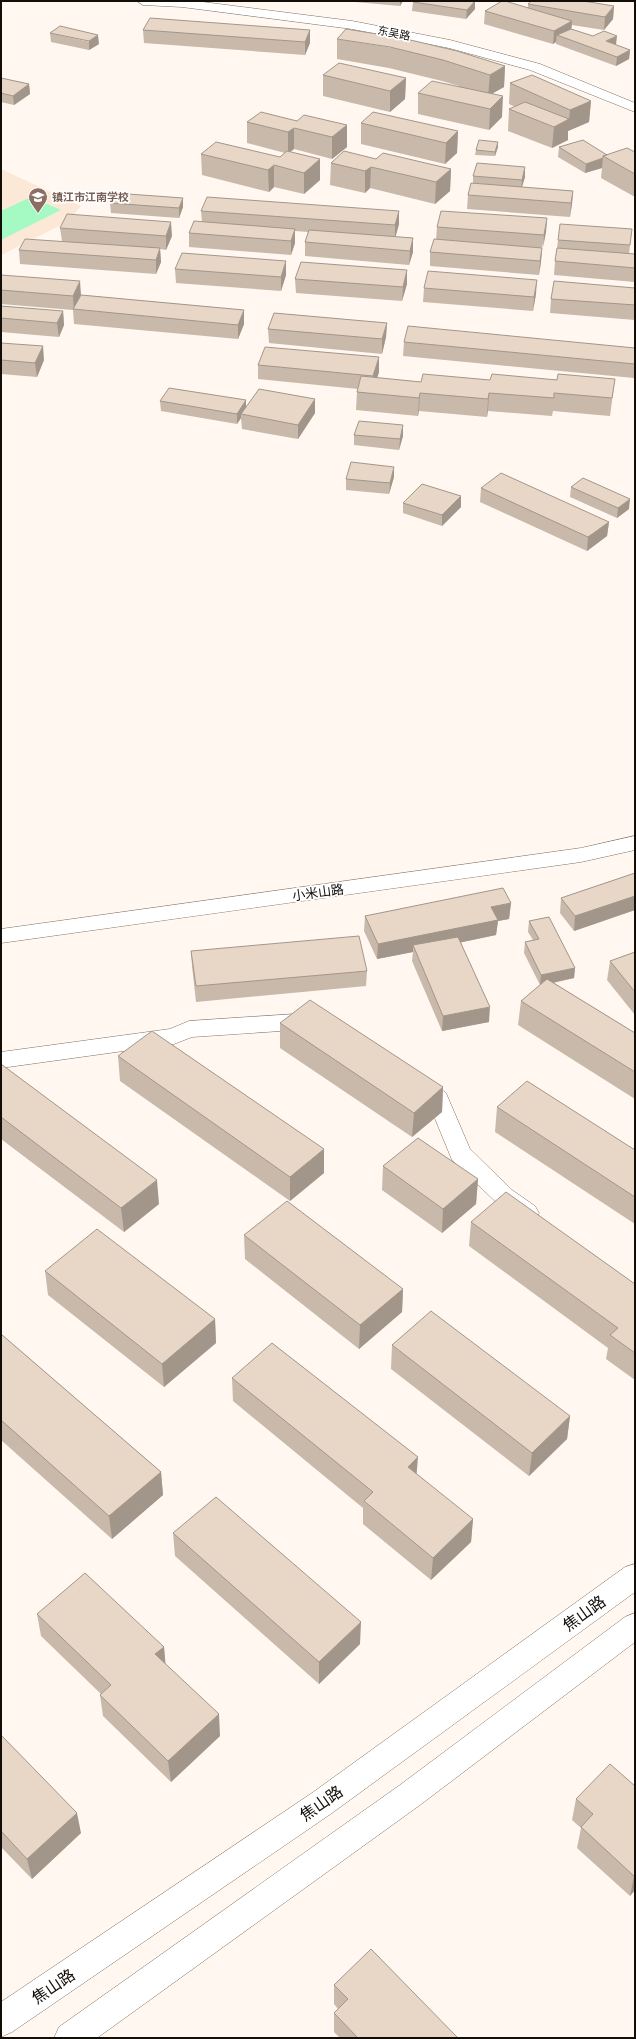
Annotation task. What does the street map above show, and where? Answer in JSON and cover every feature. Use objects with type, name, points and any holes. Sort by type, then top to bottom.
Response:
[{"type":"main road","name":"东吴路","points":[[143,1],[182,3],[352,25],[450,44],[535,67],[635,108]]},
{"type":"main road","name":"东吴路","points":[[204,1],[358,20],[451,36],[536,59],[635,98]]},
{"type":"main road","name":"小米山路","points":[[1,936],[581,855],[635,842]]},
{"type":"main road","points":[[1,1060],[174,1036],[189,1029],[324,1020],[330,1024]]},
{"type":"main road","points":[[406,1077],[438,1099],[460,1154],[504,1196],[541,1223]]},
{"type":"main road","name":"焦山路","points":[[1,2021],[322,1802],[635,1576]]},
{"type":"main road","points":[[70,2038],[410,1795],[635,1626]]},
{"type":"shaded area","name":"镇江市江南学校","points":[[1,169],[81,206],[67,222],[1,255]]},
{"type":"green space","points":[[31,197],[61,210],[1,240],[1,211]]},
{"type":"building","points":[[413,1],[475,1],[467,10]]},
{"type":"building","points":[[502,1],[572,21],[554,31],[485,11]]},
{"type":"building","points":[[531,1],[583,1],[614,6],[605,17],[528,4]]},
{"type":"building","points":[[150,18],[310,30],[305,42],[143,30]]},
{"type":"building","points":[[60,26],[98,35],[89,41],[50,33]]},
{"type":"building","points":[[346,29],[402,38],[457,51],[505,66],[490,75],[443,60],[390,47],[337,39]]},
{"type":"building","points":[[571,29],[593,36],[604,31],[617,36],[606,41],[630,50],[617,57],[557,35]]},
{"type":"building","points":[[339,63],[406,78],[390,91],[323,75]]},
{"type":"building","points":[[532,75],[591,101],[570,110],[510,83]]},
{"type":"building","points":[[1,78],[29,84],[13,96],[1,93]]},
{"type":"building","points":[[432,81],[503,96],[490,109],[418,93]]},
{"type":"building","points":[[525,102],[569,119],[554,127],[509,109]]},
{"type":"building","points":[[261,112],[297,121],[304,115],[347,125],[332,137],[294,128],[288,132],[247,122]]},
{"type":"building","points":[[373,112],[458,131],[446,143],[361,123]]},
{"type":"building","points":[[479,140],[498,142],[495,152],[476,150]]},
{"type":"building","points":[[583,140],[607,155],[586,164],[559,147]]},
{"type":"building","points":[[216,142],[280,157],[287,151],[320,159],[304,173],[274,165],[268,170],[201,154]]},
{"type":"building","points":[[627,148],[635,152],[635,174],[603,156]]},
{"type":"building","points":[[344,151],[376,159],[383,153],[451,169],[436,182],[371,167],[365,171],[331,163]]},
{"type":"building","points":[[477,163],[525,167],[522,180],[473,176]]},
{"type":"building","points":[[471,183],[573,191],[571,203],[468,195]]},
{"type":"building","points":[[114,193],[183,198],[179,208],[110,203]]},
{"type":"building","points":[[207,197],[399,211],[395,225],[201,211]]},
{"type":"building","points":[[441,211],[547,218],[544,235],[437,227]]},
{"type":"building","points":[[67,214],[171,222],[166,236],[60,228]]},
{"type":"building","points":[[194,221],[295,229],[291,241],[189,233]]},
{"type":"building","points":[[560,224],[632,229],[630,245],[558,240]]},
{"type":"building","points":[[309,230],[413,238],[410,251],[305,242]]},
{"type":"building","points":[[25,239],[160,248],[156,260],[19,250]]},
{"type":"building","points":[[434,239],[542,248],[540,261],[430,252]]},
{"type":"building","points":[[557,248],[635,254],[635,268],[555,261]]},
{"type":"building","points":[[182,253],[286,261],[281,277],[175,269]]},
{"type":"building","points":[[301,262],[407,270],[403,287],[295,279]]},
{"type":"building","points":[[428,271],[537,280],[534,297],[424,288]]},
{"type":"building","points":[[1,275],[80,281],[73,296],[1,290]]},
{"type":"building","points":[[554,281],[635,288],[635,305],[551,299]]},
{"type":"building","points":[[81,295],[244,310],[238,325],[73,309]]},
{"type":"building","points":[[1,306],[63,311],[57,323],[1,318]]},
{"type":"building","points":[[274,313],[387,323],[382,339],[268,329]]},
{"type":"building","points":[[408,326],[635,348],[635,364],[404,342]]},
{"type":"building","points":[[1,343],[43,346],[35,363],[1,360]]},
{"type":"building","points":[[265,347],[379,357],[373,376],[258,365]]},
{"type":"building","points":[[423,374],[490,380],[492,374],[557,380],[558,374],[615,379],[612,398],[554,393],[554,398],[489,393],[488,399],[420,393],[419,398],[357,392],[361,376],[421,382]]},
{"type":"building","points":[[169,388],[246,400],[237,414],[160,401]]},
{"type":"building","points":[[259,389],[315,399],[298,425],[241,414]]},
{"type":"building","points":[[359,421],[403,425],[400,439],[354,435]]},
{"type":"building","points":[[351,462],[394,467],[390,483],[346,479]]},
{"type":"building","points":[[501,473],[609,522],[588,537],[481,488]]},
{"type":"building","points":[[583,478],[630,499],[618,508],[571,487]]},
{"type":"building","points":[[422,484],[461,496],[442,515],[403,503]]},
{"type":"building","points":[[635,873],[635,896],[575,916],[561,898]]},
{"type":"building","points":[[503,888],[511,903],[491,907],[498,920],[378,944],[365,916]]},
{"type":"building","points":[[549,917],[575,968],[541,975],[525,942],[539,939],[529,921]]},
{"type":"building","points":[[359,936],[367,971],[196,986],[191,951]]},
{"type":"building","points":[[458,937],[490,1007],[443,1016],[413,945]]},
{"type":"building","points":[[635,952],[635,992],[610,961]]},
{"type":"building","points":[[547,979],[635,1033],[635,1072],[521,1001]]},
{"type":"building","points":[[310,1000],[443,1087],[414,1113],[280,1023]]},
{"type":"building","points":[[152,1031],[324,1149],[290,1177],[118,1056]]},
{"type":"building","points":[[1,1064],[157,1180],[121,1208],[1,1117]]},
{"type":"building","points":[[527,1081],[635,1150],[635,1197],[497,1107]]},
{"type":"building","points":[[418,1138],[478,1179],[443,1209],[383,1166]]},
{"type":"building","points":[[506,1192],[635,1284],[635,1353],[610,1335],[618,1328],[471,1222]]},
{"type":"building","points":[[287,1201],[403,1289],[360,1325],[244,1235]]},
{"type":"building","points":[[97,1229],[215,1319],[162,1364],[45,1271]]},
{"type":"building","points":[[431,1311],[570,1416],[532,1453],[392,1345]]},
{"type":"building","points":[[1,1334],[161,1472],[109,1516],[1,1420]]},
{"type":"building","points":[[272,1343],[418,1457],[408,1467],[473,1519],[433,1558],[364,1501],[373,1492],[232,1378]]},
{"type":"building","points":[[216,1497],[361,1622],[319,1662],[173,1533]]},
{"type":"building","points":[[85,1573],[164,1647],[155,1654],[219,1714],[168,1761],[100,1695],[111,1685],[37,1614]]},
{"type":"building","points":[[1,1735],[77,1813],[27,1859],[1,1831]]},
{"type":"building","points":[[610,1764],[635,1786],[634,1876],[581,1827],[593,1814],[576,1799]]},
{"type":"building","points":[[371,1949],[458,2038],[358,2038],[334,2013],[348,1999],[334,1985]]},
{"type":"place","name":"镇江市江南学校","points":[[38,214]]}]
